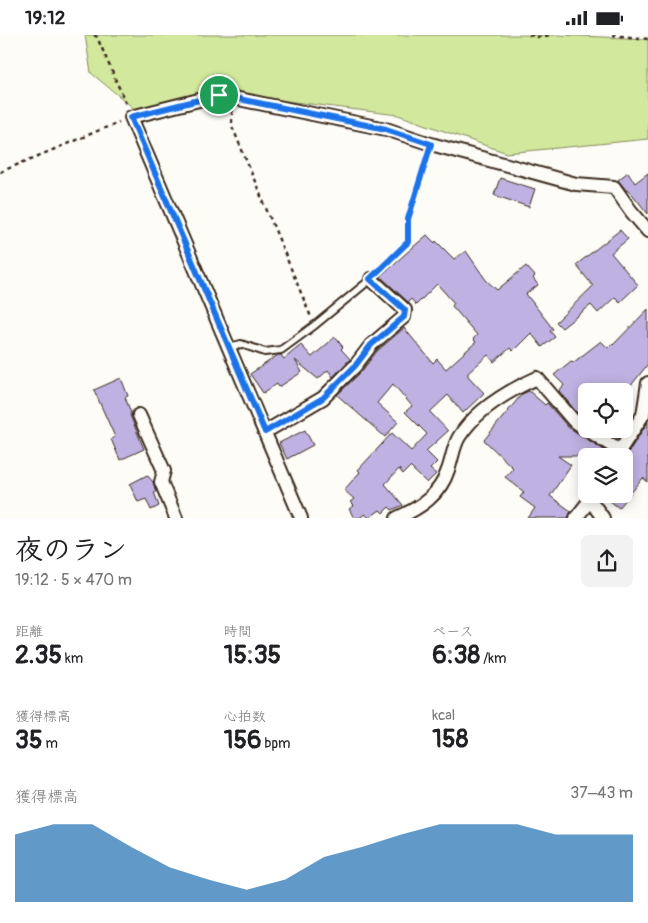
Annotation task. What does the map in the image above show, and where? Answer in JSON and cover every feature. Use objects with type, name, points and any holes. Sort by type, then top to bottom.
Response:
[{"type":"street","points":[[301,518],[131,117],[219,95],[386,129],[431,144],[576,185],[614,187],[648,231]]},
{"type":"street","points":[[265,432],[323,398],[355,366],[371,345],[404,317],[405,310],[370,279]]},
{"type":"street","points":[[397,518],[414,511],[434,496],[448,473],[457,439],[469,422],[513,389],[537,378],[578,423]]},
{"type":"street","points":[[622,448],[643,415],[648,383]]},
{"type":"street","points":[[139,415],[164,471],[161,482],[176,518]]},
{"type":"street","points":[[598,438],[610,448]]},
{"type":"street","points":[[576,518],[587,503]]},
{"type":"street","points":[[594,503],[603,518]]},
{"type":"lane","points":[[230,347],[241,344],[265,352],[281,350],[315,325],[370,279]]},
{"type":"path","points":[[0,172],[131,117],[97,37],[94,35]]},
{"type":"path","points":[[529,35],[538,37],[552,35]]},
{"type":"path","points":[[612,35],[648,39]]},
{"type":"path","points":[[235,99],[231,114],[232,126],[315,325]]},
{"type":"path","points":[[370,279],[408,242],[408,219],[431,144]]},
{"type":"green space","points":[[85,35],[557,35],[648,39],[648,139],[507,153],[398,115],[239,95],[142,115],[91,73]]},
{"type":"building","points":[[628,172],[635,183],[648,173],[648,214],[629,190],[627,191],[618,180]]},
{"type":"building","points":[[500,178],[535,189],[529,207],[494,195]]},
{"type":"building","points":[[620,230],[628,239],[611,253],[638,285],[620,302],[615,297],[598,313],[591,305],[562,328],[556,322],[593,286],[576,265]]},
{"type":"building","points":[[427,235],[454,259],[466,251],[486,280],[497,290],[526,266],[535,276],[533,278],[538,285],[526,294],[553,329],[550,331],[555,337],[542,347],[531,333],[513,351],[510,348],[494,362],[488,355],[468,373],[468,376],[484,393],[463,413],[448,395],[430,412],[448,431],[426,451],[437,462],[430,469],[436,474],[427,483],[410,467],[403,474],[399,469],[385,484],[403,505],[392,510],[389,507],[383,513],[380,510],[369,518],[365,514],[359,518],[354,518],[349,509],[354,506],[350,502],[354,499],[344,490],[360,472],[358,470],[392,433],[411,451],[427,434],[405,412],[412,406],[393,384],[377,403],[398,422],[385,437],[337,395],[361,372],[377,351],[404,328],[433,363],[437,359],[446,369],[476,342],[473,339],[477,335],[452,306],[454,303],[437,284],[416,305],[411,299],[408,302],[380,276]]},
{"type":"building","points":[[648,309],[648,364],[633,383],[578,383],[578,414],[559,391],[564,385],[554,375],[601,341],[608,348]]},
{"type":"building","points":[[335,337],[343,347],[341,349],[350,359],[333,377],[328,370],[318,379],[295,360],[302,372],[279,387],[277,384],[263,393],[250,374],[278,355],[281,355],[284,359],[301,345],[312,357]]},
{"type":"building","points":[[121,378],[128,396],[125,397],[130,415],[144,449],[120,460],[111,439],[115,437],[94,390]]},
{"type":"building","points":[[529,391],[545,405],[547,403],[568,427],[578,433],[578,438],[585,438],[601,448],[578,448],[578,456],[558,456],[571,465],[550,496],[571,511],[568,518],[528,518],[535,508],[520,497],[524,492],[505,477],[513,468],[484,440],[522,394]]},
{"type":"building","points":[[648,422],[648,482],[643,478],[633,490],[633,448],[631,448]]},
{"type":"building","points":[[305,430],[313,445],[287,459],[279,443]]},
{"type":"building","points":[[147,475],[153,482],[159,506],[151,510],[146,499],[138,502],[130,484]]},
{"type":"building","points":[[613,503],[623,503],[619,508]]},
{"type":"route","points":[[219,95],[386,129],[431,144],[408,219],[408,242],[370,279],[405,310],[404,317],[371,345],[355,366],[323,398],[265,432],[131,117],[219,95]]}]
